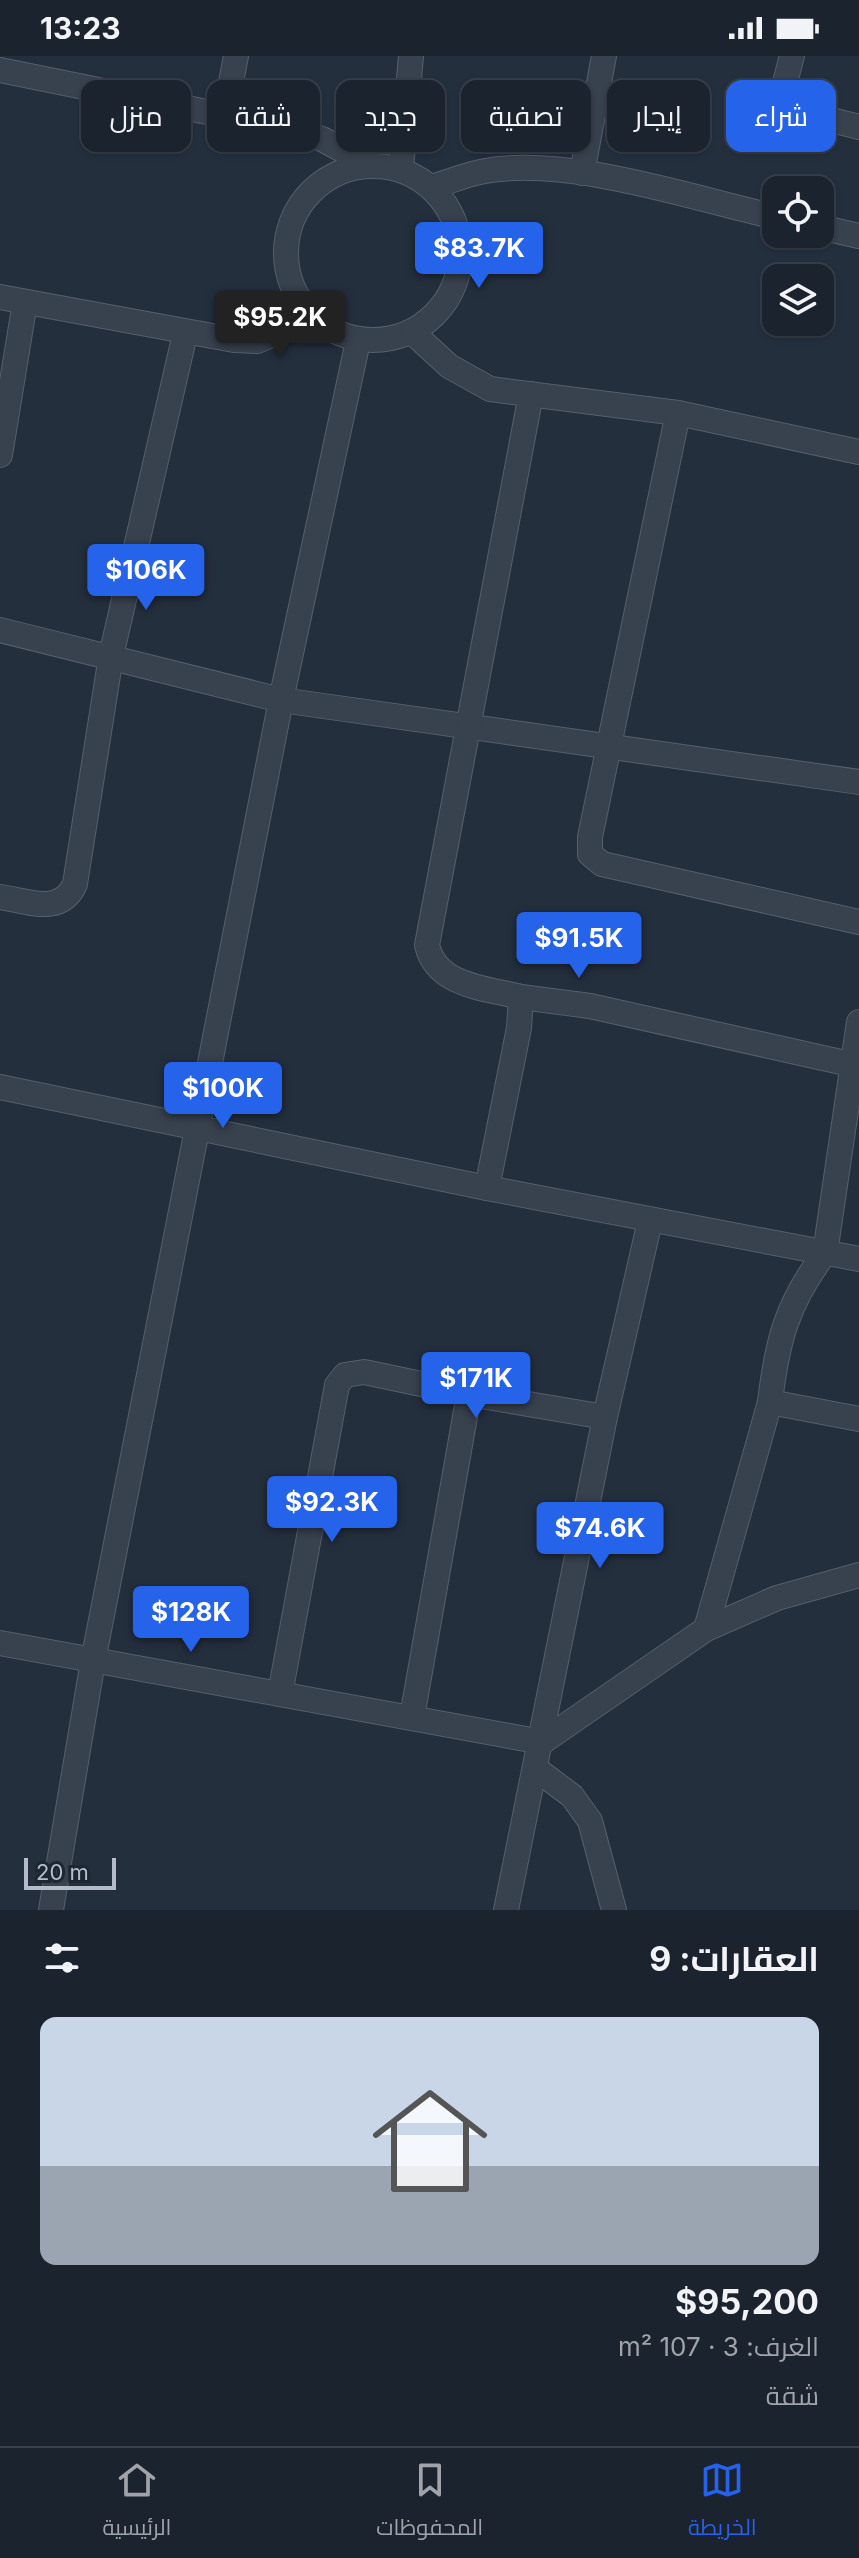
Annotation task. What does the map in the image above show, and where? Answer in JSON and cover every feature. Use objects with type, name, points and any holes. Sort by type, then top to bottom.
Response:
[{"type":"street","points":[[231,80],[236,56]]},
{"type":"street","points":[[401,169],[411,56]]},
{"type":"street","points":[[582,173],[604,56]]},
{"type":"street","points":[[792,56],[784,86],[793,103],[802,110],[859,127]]},
{"type":"street","points":[[0,70],[207,110]]},
{"type":"street","points":[[320,138],[368,164],[401,169],[431,187],[452,214],[461,247],[456,281],[439,311],[412,332],[358,341],[314,318],[294,291],[285,258],[290,223],[307,194],[334,173],[368,164]]},
{"type":"street","points":[[431,187],[484,171],[511,168],[582,173],[762,214]]},
{"type":"street","points":[[834,230],[859,236]]},
{"type":"street","points":[[0,297],[185,334],[257,341],[314,318]]},
{"type":"street","points":[[0,455],[25,302]]},
{"type":"street","points":[[412,332],[449,366],[490,389],[678,413],[859,452]]},
{"type":"street","points":[[0,897],[52,905],[70,894],[75,884],[111,656],[185,334]]},
{"type":"street","points":[[51,1910],[93,1661],[281,700],[358,341]]},
{"type":"street","points":[[531,394],[427,945],[431,961],[451,978],[521,997],[590,1006],[856,1066]]},
{"type":"street","points":[[678,413],[590,854],[602,864],[859,922]]},
{"type":"street","points":[[0,630],[281,700],[467,729],[859,782]]},
{"type":"street","points":[[487,1188],[519,1028],[521,997]]},
{"type":"street","points":[[706,1629],[770,1402],[782,1326],[805,1280],[825,1253],[856,1066],[859,1022]]},
{"type":"street","points":[[0,1087],[650,1221],[859,1259]]},
{"type":"street","points":[[506,1910],[605,1417],[650,1221]]},
{"type":"street","points":[[280,1694],[337,1385],[345,1375],[364,1372],[605,1417]]},
{"type":"street","points":[[412,1717],[469,1394]]},
{"type":"street","points":[[770,1402],[859,1419]]},
{"type":"street","points":[[0,1643],[542,1742],[706,1629],[777,1598],[859,1575]]},
{"type":"street","points":[[536,1769],[572,1796],[590,1821],[614,1910]]}]
